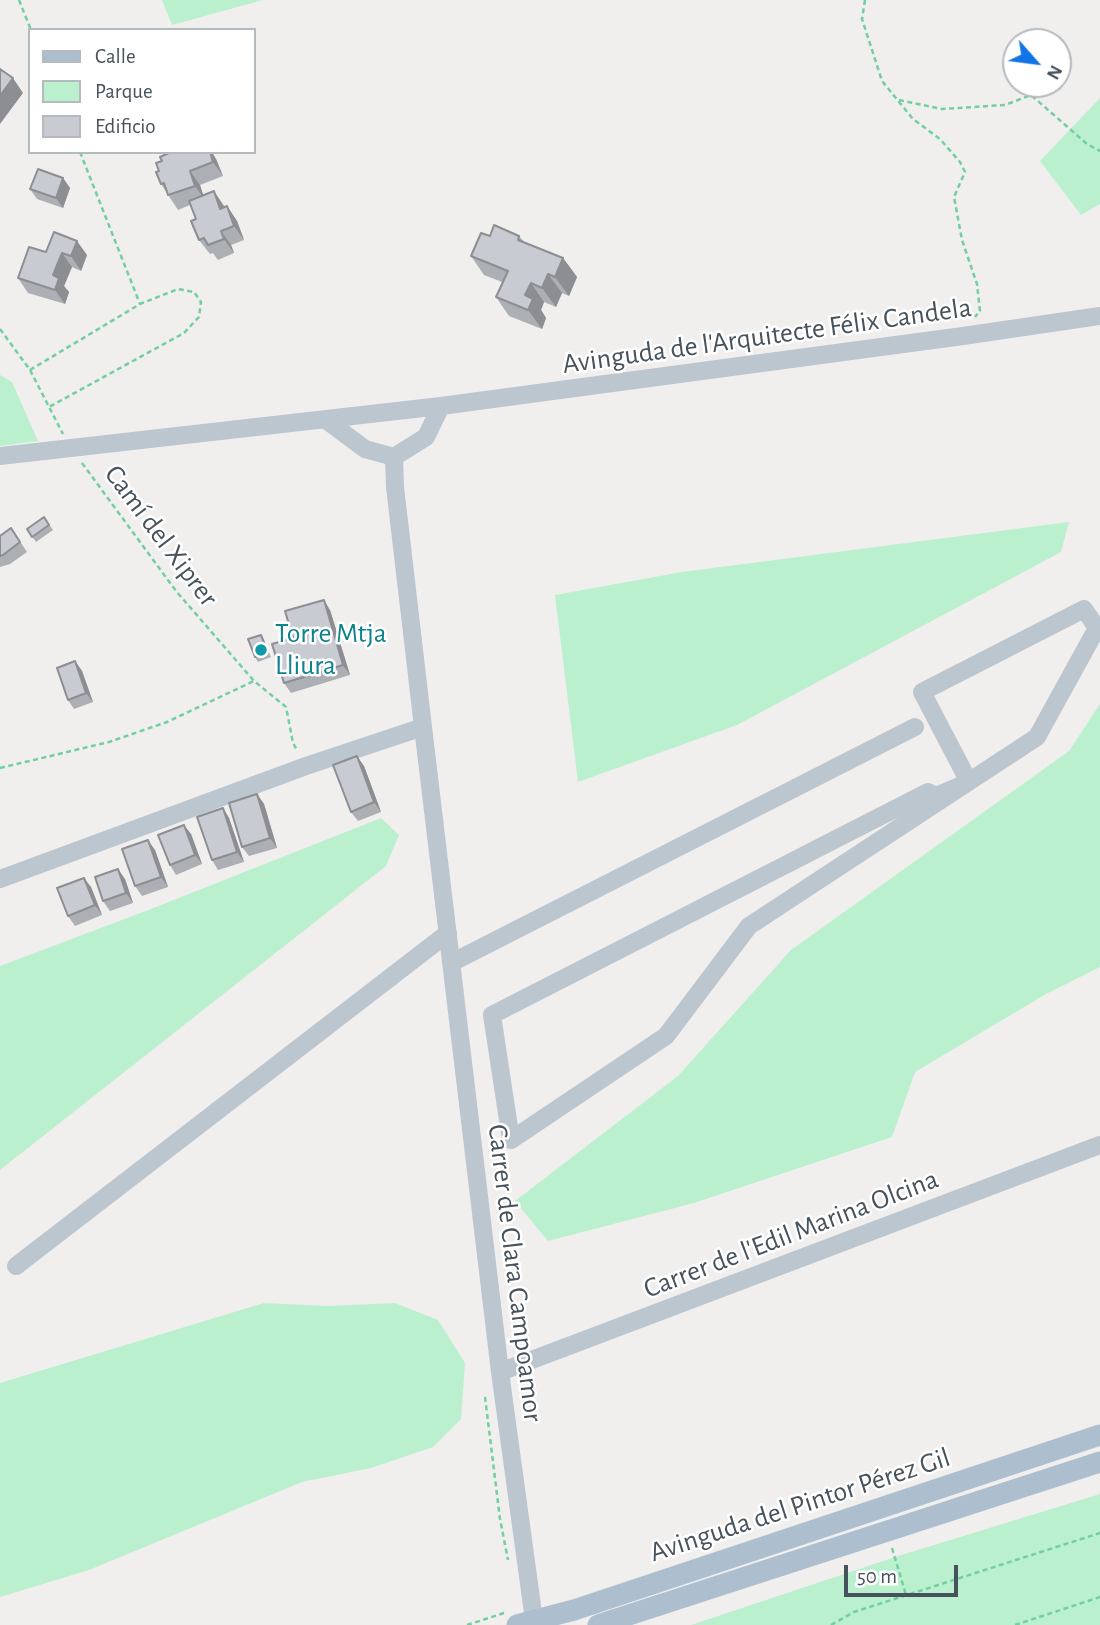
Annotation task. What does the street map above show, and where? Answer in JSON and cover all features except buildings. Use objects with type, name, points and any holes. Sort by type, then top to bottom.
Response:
[{"type":"main road","name":"Avinguda del Pintor Pérez Gil","points":[[530,1623],[1100,1434]]},
{"type":"main road","name":"Avinguda del Pintor Pérez Gil","points":[[610,1623],[1100,1462]]},
{"type":"street","name":"Avinguda de l'Arquitecte Félix Candela","points":[[0,456],[441,406],[1100,316]]},
{"type":"street","points":[[326,420],[365,449],[394,457],[426,436],[441,406]]},
{"type":"street","name":"Carrer de Clara Campoamor","points":[[394,457],[395,486],[423,727],[530,1623]]},
{"type":"street","points":[[969,782],[922,692],[1084,609],[1097,628],[1037,737],[749,926],[666,1036],[512,1140],[492,1014],[928,792],[936,796],[969,782]]},
{"type":"street","points":[[0,879],[306,765],[423,727]]},
{"type":"street","points":[[451,963],[915,727]]},
{"type":"street","points":[[16,1266],[448,933]]},
{"type":"street","name":"Carrer de l'Edil Marina Olcina","points":[[500,1372],[1100,1144]]},
{"type":"path","points":[[19,0],[29,28]]},
{"type":"path","points":[[865,0],[862,19],[883,81],[913,119],[940,139],[965,172],[954,197],[962,240],[977,284],[980,311],[963,336]]},
{"type":"path","points":[[898,100],[942,109],[1005,105],[1031,95],[1087,144],[1100,151]]},
{"type":"path","points":[[80,154],[140,304]]},
{"type":"path","points":[[30,370],[140,304],[178,289],[194,292],[201,302],[199,317],[184,332],[49,407]]},
{"type":"path","name":"Camí del Xiprer","points":[[0,329],[30,370],[71,448],[176,591],[254,681],[286,707],[293,743],[306,765]]},
{"type":"path","points":[[0,768],[109,742],[167,722],[254,681]]},
{"type":"path","points":[[831,1625],[854,1612],[1100,1533]]},
{"type":"path","points":[[1016,1625],[1100,1597]]},
{"type":"green space","points":[[162,0],[263,0],[172,25]]},
{"type":"green space","points":[[1100,98],[1100,204],[1081,215],[1040,161]]},
{"type":"green space","points":[[0,375],[12,382],[38,441],[0,446]]},
{"type":"green space","points":[[1069,522],[1061,552],[737,725],[578,782],[555,595],[682,572]]},
{"type":"green space","points":[[1100,704],[1100,967],[1046,994],[915,1072],[892,1137],[694,1203],[548,1241],[515,1201],[678,1076],[791,950],[1069,751]]},
{"type":"green space","points":[[381,818],[399,835],[386,866],[0,1170],[0,966]]},
{"type":"green space","points":[[264,1303],[328,1306],[395,1303],[438,1320],[465,1363],[461,1419],[433,1447],[371,1468],[302,1482],[89,1570],[0,1597],[0,1383]]},
{"type":"green space","points":[[1100,1494],[1100,1625],[691,1625],[895,1557]]},
{"type":"place","name":"Torre Mtja Lliura","points":[[261,650]]}]
